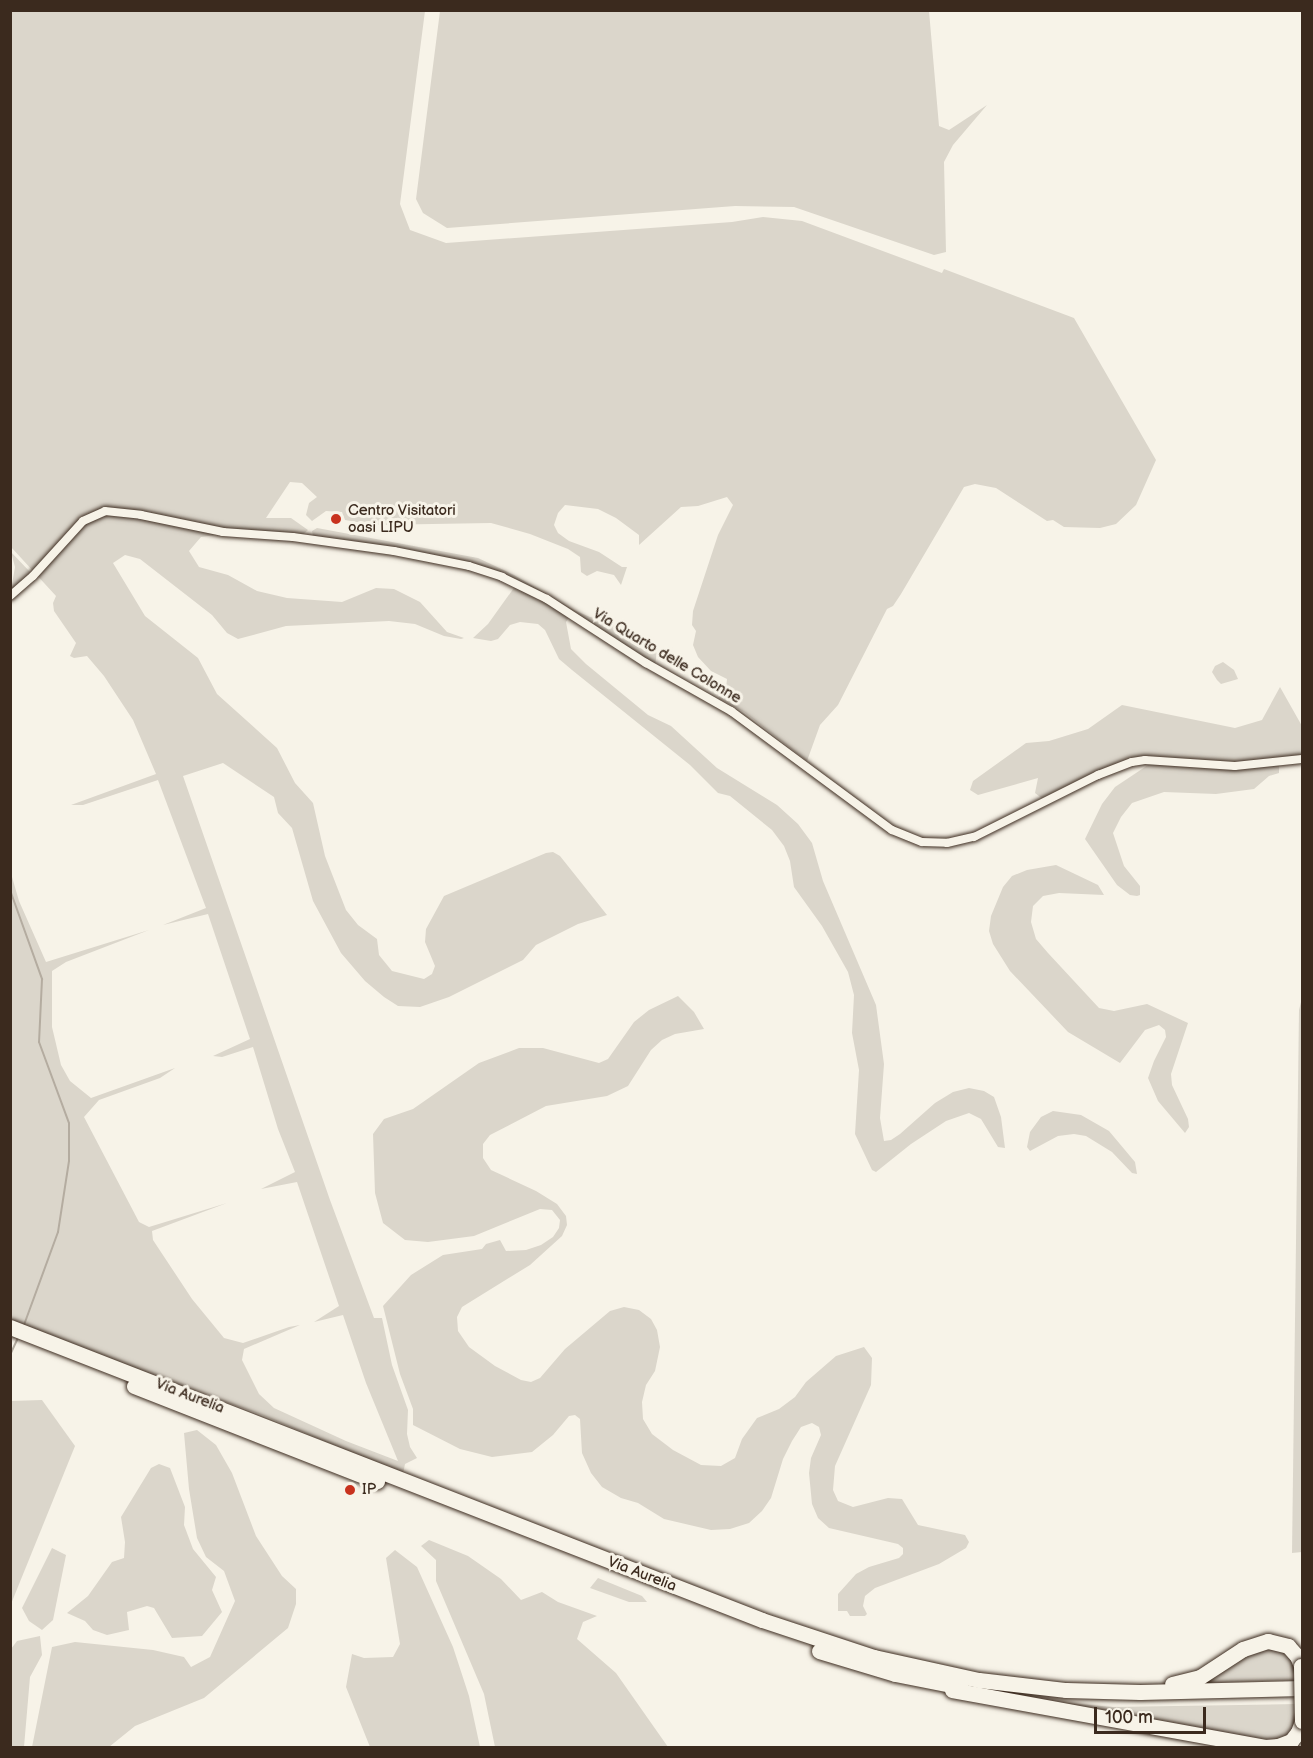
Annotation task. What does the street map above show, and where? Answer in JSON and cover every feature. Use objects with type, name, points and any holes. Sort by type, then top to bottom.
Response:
[{"type":"highway","name":"Via Aurelia","points":[[10,1327],[65,1353],[758,1629],[883,1671],[968,1688],[1059,1699],[1141,1702],[1302,1698]]},
{"type":"highway","name":"Via Aurelia","points":[[10,1338],[65,1353],[784,1628],[864,1654],[979,1680],[1066,1690],[1140,1692],[1302,1688]]},
{"type":"highway","points":[[883,1671],[936,1688],[1265,1747],[1289,1742],[1298,1732],[1302,1720],[1301,1666],[1292,1649],[1283,1643],[1271,1641],[1243,1649],[1207,1673],[1181,1684],[1086,1685],[1066,1690]]},
{"type":"street","name":"Via Quarto delle Colonne","points":[[10,596],[35,574],[83,521],[94,514],[109,511],[223,532],[293,537],[394,551],[469,566],[502,577],[547,599],[646,663],[722,705],[780,745],[892,830],[922,842],[947,843],[974,837],[1098,775],[1132,762],[1145,760],[1235,766],[1302,759]]},
{"type":"shaded area","points":[[11,11],[425,11],[400,204],[410,230],[446,243],[732,222],[763,217],[802,221],[942,273],[944,269],[1074,318],[1156,460],[1136,505],[1116,524],[1100,528],[1064,527],[1053,520],[1047,521],[996,488],[975,484],[964,487],[901,594],[893,606],[887,609],[838,705],[820,725],[807,761],[744,712],[718,698],[726,688],[727,679],[711,671],[698,657],[693,645],[696,631],[692,625],[693,611],[718,535],[733,505],[727,497],[698,506],[681,507],[639,545],[639,535],[616,518],[598,509],[565,505],[558,513],[554,525],[558,533],[569,541],[599,552],[622,567],[627,567],[621,585],[614,575],[597,571],[587,576],[581,572],[580,557],[568,549],[530,534],[491,523],[374,525],[345,520],[342,512],[326,511],[312,521],[306,515],[309,503],[317,497],[302,483],[290,482],[266,518],[291,518],[308,530],[297,540],[223,534],[201,537],[189,551],[199,567],[228,575],[257,591],[287,598],[342,602],[376,588],[394,589],[420,602],[447,632],[464,638],[461,639],[444,636],[415,624],[389,621],[286,626],[238,639],[227,633],[212,615],[140,559],[125,555],[113,563],[145,616],[198,658],[217,694],[277,748],[295,783],[313,803],[325,856],[346,910],[358,925],[377,939],[379,955],[392,971],[424,979],[432,974],[435,966],[425,942],[426,929],[444,896],[546,853],[553,852],[560,856],[607,915],[578,924],[536,945],[523,960],[449,997],[420,1007],[398,1006],[365,981],[341,953],[313,901],[292,828],[278,813],[274,797],[223,763],[183,776],[330,1200],[374,1318],[382,1318],[392,1365],[408,1410],[407,1434],[410,1447],[417,1458],[405,1464],[403,1474],[262,1415],[11,1325],[10,870],[19,901],[46,962],[149,930],[66,962],[52,971],[52,1027],[61,1065],[70,1081],[91,1098],[175,1068],[160,1078],[99,1100],[84,1117],[139,1222],[149,1227],[227,1203],[152,1231],[153,1240],[192,1299],[224,1338],[243,1343],[300,1325],[244,1349],[242,1360],[259,1394],[274,1408],[346,1441],[398,1461],[366,1383],[343,1315],[314,1322],[339,1306],[297,1182],[261,1189],[295,1172],[278,1129],[253,1047],[222,1057],[213,1056],[250,1039],[208,914],[163,925],[206,908],[158,780],[83,805],[71,805],[156,774],[133,720],[104,676],[87,656],[74,658],[70,656],[76,643],[54,611],[53,603],[56,596],[11,547]]},
{"type":"shaded area","points":[[440,11],[929,11],[939,126],[949,130],[987,105],[953,145],[944,162],[946,252],[934,255],[794,207],[735,206],[447,228],[423,213],[416,199]]},
{"type":"shaded area","points":[[317,528],[478,558],[514,575],[574,610],[602,619],[610,616],[631,643],[642,649],[657,651],[655,666],[570,616],[566,622],[571,649],[586,664],[648,715],[671,726],[717,768],[777,805],[798,824],[812,843],[823,881],[876,1005],[884,1064],[880,1118],[884,1141],[891,1140],[900,1134],[935,1103],[953,1092],[969,1088],[984,1091],[994,1097],[1001,1117],[1005,1148],[998,1147],[981,1119],[969,1113],[946,1121],[911,1144],[876,1172],[872,1170],[855,1134],[859,1070],[852,1033],[854,995],[848,972],[822,926],[794,887],[790,861],[784,846],[772,830],[730,796],[718,793],[690,765],[559,659],[545,630],[538,624],[520,622],[510,625],[498,639],[491,641],[473,638],[488,624],[516,585],[488,573],[423,558],[314,541],[312,531]]},
{"type":"shaded area","points":[[11,552],[31,573],[11,590],[15,567]]},
{"type":"shaded area","points":[[1223,662],[1234,670],[1238,679],[1221,684],[1217,680],[1212,672],[1215,666]]},
{"type":"shaded area","points":[[1280,687],[1302,726],[1302,760],[1279,763],[1279,773],[1269,776],[1254,789],[1216,794],[1164,792],[1132,803],[1121,817],[1113,833],[1124,866],[1140,886],[1140,895],[1137,896],[1130,895],[1117,885],[1085,839],[1102,804],[1115,787],[1151,763],[1134,763],[1099,777],[1048,803],[1035,793],[1038,778],[978,795],[970,790],[973,781],[1026,743],[1049,741],[1088,729],[1122,705],[1235,728],[1262,720]]},
{"type":"shaded area","points":[[1056,865],[1098,885],[1104,895],[1059,893],[1043,896],[1033,906],[1031,922],[1036,939],[1099,1008],[1114,1011],[1147,1004],[1188,1023],[1171,1074],[1172,1085],[1188,1119],[1189,1127],[1185,1133],[1158,1101],[1148,1078],[1166,1037],[1165,1030],[1159,1025],[1145,1030],[1120,1063],[1068,1032],[1010,971],[993,944],[989,931],[991,916],[1003,887],[1012,876],[1027,870]]},
{"type":"shaded area","points":[[678,996],[694,1012],[704,1029],[675,1034],[662,1040],[651,1050],[628,1086],[607,1096],[546,1106],[490,1135],[483,1144],[483,1158],[491,1170],[536,1191],[557,1204],[566,1216],[567,1225],[562,1236],[530,1265],[462,1307],[457,1317],[458,1331],[469,1347],[495,1366],[521,1380],[531,1382],[540,1378],[565,1349],[610,1311],[624,1307],[639,1310],[651,1319],[657,1330],[660,1347],[655,1371],[646,1385],[642,1402],[643,1419],[652,1434],[673,1450],[701,1465],[721,1466],[735,1458],[742,1439],[757,1418],[779,1409],[795,1397],[806,1382],[836,1356],[864,1347],[872,1358],[871,1385],[835,1466],[833,1490],[838,1501],[853,1507],[888,1498],[902,1499],[918,1525],[965,1535],[969,1542],[966,1548],[939,1564],[875,1588],[865,1596],[863,1606],[867,1614],[865,1616],[850,1616],[847,1611],[838,1611],[838,1594],[856,1574],[869,1567],[899,1558],[903,1554],[903,1548],[898,1544],[829,1528],[818,1518],[812,1504],[809,1473],[811,1458],[821,1435],[819,1427],[812,1423],[801,1427],[792,1441],[783,1459],[771,1498],[762,1511],[749,1523],[730,1529],[711,1530],[664,1519],[638,1503],[621,1498],[602,1487],[591,1473],[582,1453],[580,1419],[575,1415],[569,1416],[553,1435],[532,1452],[492,1457],[460,1449],[413,1425],[413,1409],[400,1374],[383,1306],[411,1275],[443,1255],[482,1249],[486,1244],[500,1240],[506,1251],[526,1250],[541,1245],[553,1237],[559,1228],[560,1220],[552,1210],[540,1209],[474,1236],[428,1242],[405,1240],[383,1223],[375,1193],[373,1134],[384,1119],[413,1109],[479,1063],[519,1048],[543,1048],[599,1063],[608,1059],[634,1022],[649,1010]]},
{"type":"shaded area","points":[[1302,998],[1302,1552],[1292,1553],[1299,1010]]},
{"type":"shaded area","points":[[1053,1111],[1081,1115],[1109,1131],[1135,1162],[1137,1174],[1132,1173],[1112,1152],[1086,1136],[1074,1134],[1058,1136],[1030,1151],[1027,1147],[1030,1132],[1041,1117]]},
{"type":"shaded area","points":[[42,1400],[75,1446],[11,1604],[11,1401]]},
{"type":"shaded area","points":[[197,1430],[216,1445],[232,1473],[256,1536],[282,1576],[296,1589],[296,1604],[288,1628],[204,1698],[135,1726],[109,1747],[32,1747],[52,1647],[75,1642],[153,1650],[184,1657],[191,1667],[210,1657],[235,1601],[224,1571],[206,1557],[197,1538],[189,1489],[184,1433]]},
{"type":"shaded area","points":[[159,1464],[170,1468],[185,1507],[184,1525],[193,1549],[216,1577],[212,1590],[222,1612],[202,1636],[172,1638],[154,1608],[147,1606],[127,1612],[129,1630],[107,1635],[93,1630],[85,1621],[67,1613],[88,1596],[112,1562],[124,1558],[125,1542],[121,1517],[151,1468]]},
{"type":"shaded area","points":[[429,1540],[468,1556],[501,1579],[521,1600],[542,1592],[558,1602],[597,1616],[583,1622],[577,1639],[616,1673],[668,1747],[495,1747],[484,1694],[436,1581],[436,1560],[421,1546]]},
{"type":"shaded area","points":[[52,1548],[66,1555],[53,1620],[42,1630],[29,1621],[22,1608]]},
{"type":"shaded area","points":[[395,1550],[417,1567],[453,1647],[469,1696],[480,1747],[370,1747],[346,1687],[352,1654],[364,1658],[393,1657],[400,1644],[386,1558]]},
{"type":"shaded area","points":[[598,1578],[642,1596],[647,1602],[629,1602],[590,1588]]},
{"type":"shaded area","points":[[40,1636],[42,1655],[30,1677],[24,1747],[11,1747],[11,1649],[17,1641]]},
{"type":"shaded area","points":[[1264,1645],[1292,1655],[1298,1680],[1201,1683]]},
{"type":"shaded area","points":[[1056,1702],[1113,1707],[1298,1704],[1300,1722],[1281,1743]]},
{"type":"waterway","points":[[10,890],[42,979],[39,1042],[69,1123],[69,1161],[58,1232],[24,1325]]},
{"type":"waterway","points":[[10,1355],[18,1338]]},
{"type":"place","name":"Centro Visitatori oasi LIPU","points":[[336,519]]},
{"type":"place","name":"IP","points":[[350,1490]]}]
